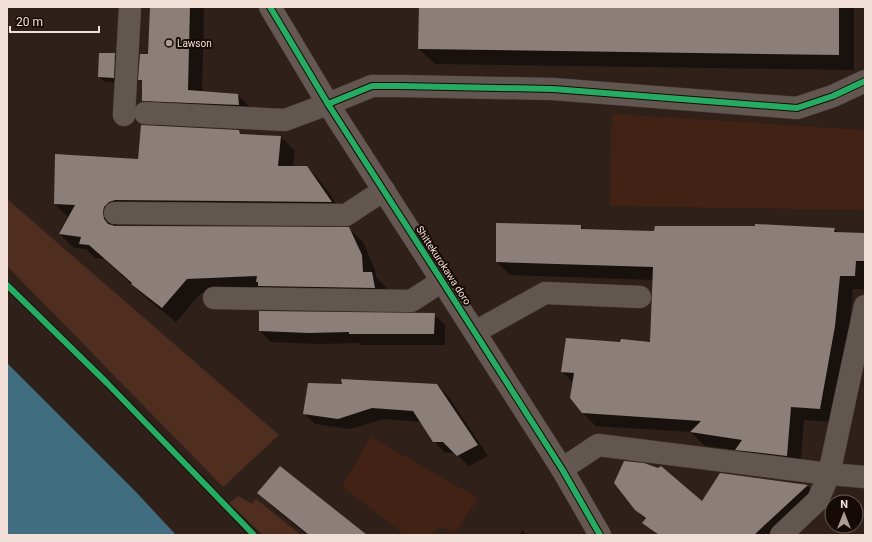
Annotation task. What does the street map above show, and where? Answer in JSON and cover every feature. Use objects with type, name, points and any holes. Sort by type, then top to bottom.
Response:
[{"type":"main road","name":"Shittekurokawa doro","points":[[270,7],[328,104],[562,469],[600,535]]},
{"type":"street","points":[[124,115],[130,7]]},
{"type":"street","points":[[145,113],[285,120],[372,86],[553,89],[797,108],[832,96],[865,82]]},
{"type":"street","points":[[115,213],[346,215],[384,190]]},
{"type":"street","points":[[214,298],[412,301],[442,281]]},
{"type":"street","points":[[475,332],[545,293],[640,297]]},
{"type":"street","points":[[781,535],[818,500],[829,474],[865,306]]},
{"type":"street","points":[[562,469],[598,445],[829,474],[865,477]]},
{"type":"shaded area","points":[[612,114],[865,130],[865,210],[610,206]]},
{"type":"shaded area","points":[[7,199],[279,435],[223,487],[7,266]]},
{"type":"shaded area","points":[[371,437],[478,498],[456,532],[440,527],[432,535],[405,535],[342,486]]},
{"type":"shaded area","points":[[238,496],[252,504],[256,499],[301,535],[263,535],[229,503]]},
{"type":"water","points":[[7,363],[136,492],[176,535],[7,535]]},
{"type":"building","name":"Lawson","points":[[150,7],[190,7],[188,90],[238,94],[239,105],[142,101],[142,80],[138,80],[140,54],[148,54]]},
{"type":"building","points":[[419,7],[839,7],[839,55],[418,49]]},
{"type":"building","points":[[99,53],[115,53],[114,78],[98,77]]},
{"type":"building","points":[[141,125],[239,130],[240,134],[281,136],[278,166],[307,166],[332,202],[115,200],[109,202],[104,207],[104,219],[108,224],[115,226],[349,227],[362,255],[363,272],[372,272],[375,288],[258,286],[258,282],[256,282],[257,276],[187,279],[162,308],[131,284],[132,283],[89,245],[79,244],[81,237],[59,234],[75,205],[54,204],[55,154],[138,159]]},
{"type":"building","points":[[496,223],[581,225],[581,229],[654,231],[655,226],[755,226],[755,224],[835,228],[834,232],[865,233],[865,261],[856,261],[855,276],[840,276],[835,326],[820,409],[791,407],[787,456],[735,450],[742,440],[690,432],[701,421],[582,413],[570,398],[574,373],[561,372],[566,338],[620,342],[621,339],[650,342],[653,267],[496,262]]},
{"type":"building","points":[[259,311],[435,313],[434,334],[349,334],[349,332],[309,333],[259,331]]},
{"type":"building","points":[[341,379],[437,384],[478,445],[457,456],[443,442],[433,442],[413,411],[372,408],[338,419],[303,414],[308,383],[342,384]]},
{"type":"building","points":[[624,461],[644,463],[658,468],[661,466],[702,501],[720,473],[808,485],[754,535],[659,535],[642,523],[646,518],[635,510],[614,483]]},
{"type":"building","points":[[280,466],[367,535],[309,535],[257,493]]},
{"type":"cycle path","points":[[270,7],[328,104],[562,469],[600,535]]},
{"type":"cycle path","points":[[328,104],[372,86],[401,86],[553,89],[797,108],[833,96],[865,81]]},
{"type":"cycle path","points":[[7,285],[107,383],[254,535]]},
{"type":"place","name":"Lawson","points":[[169,43]]}]
